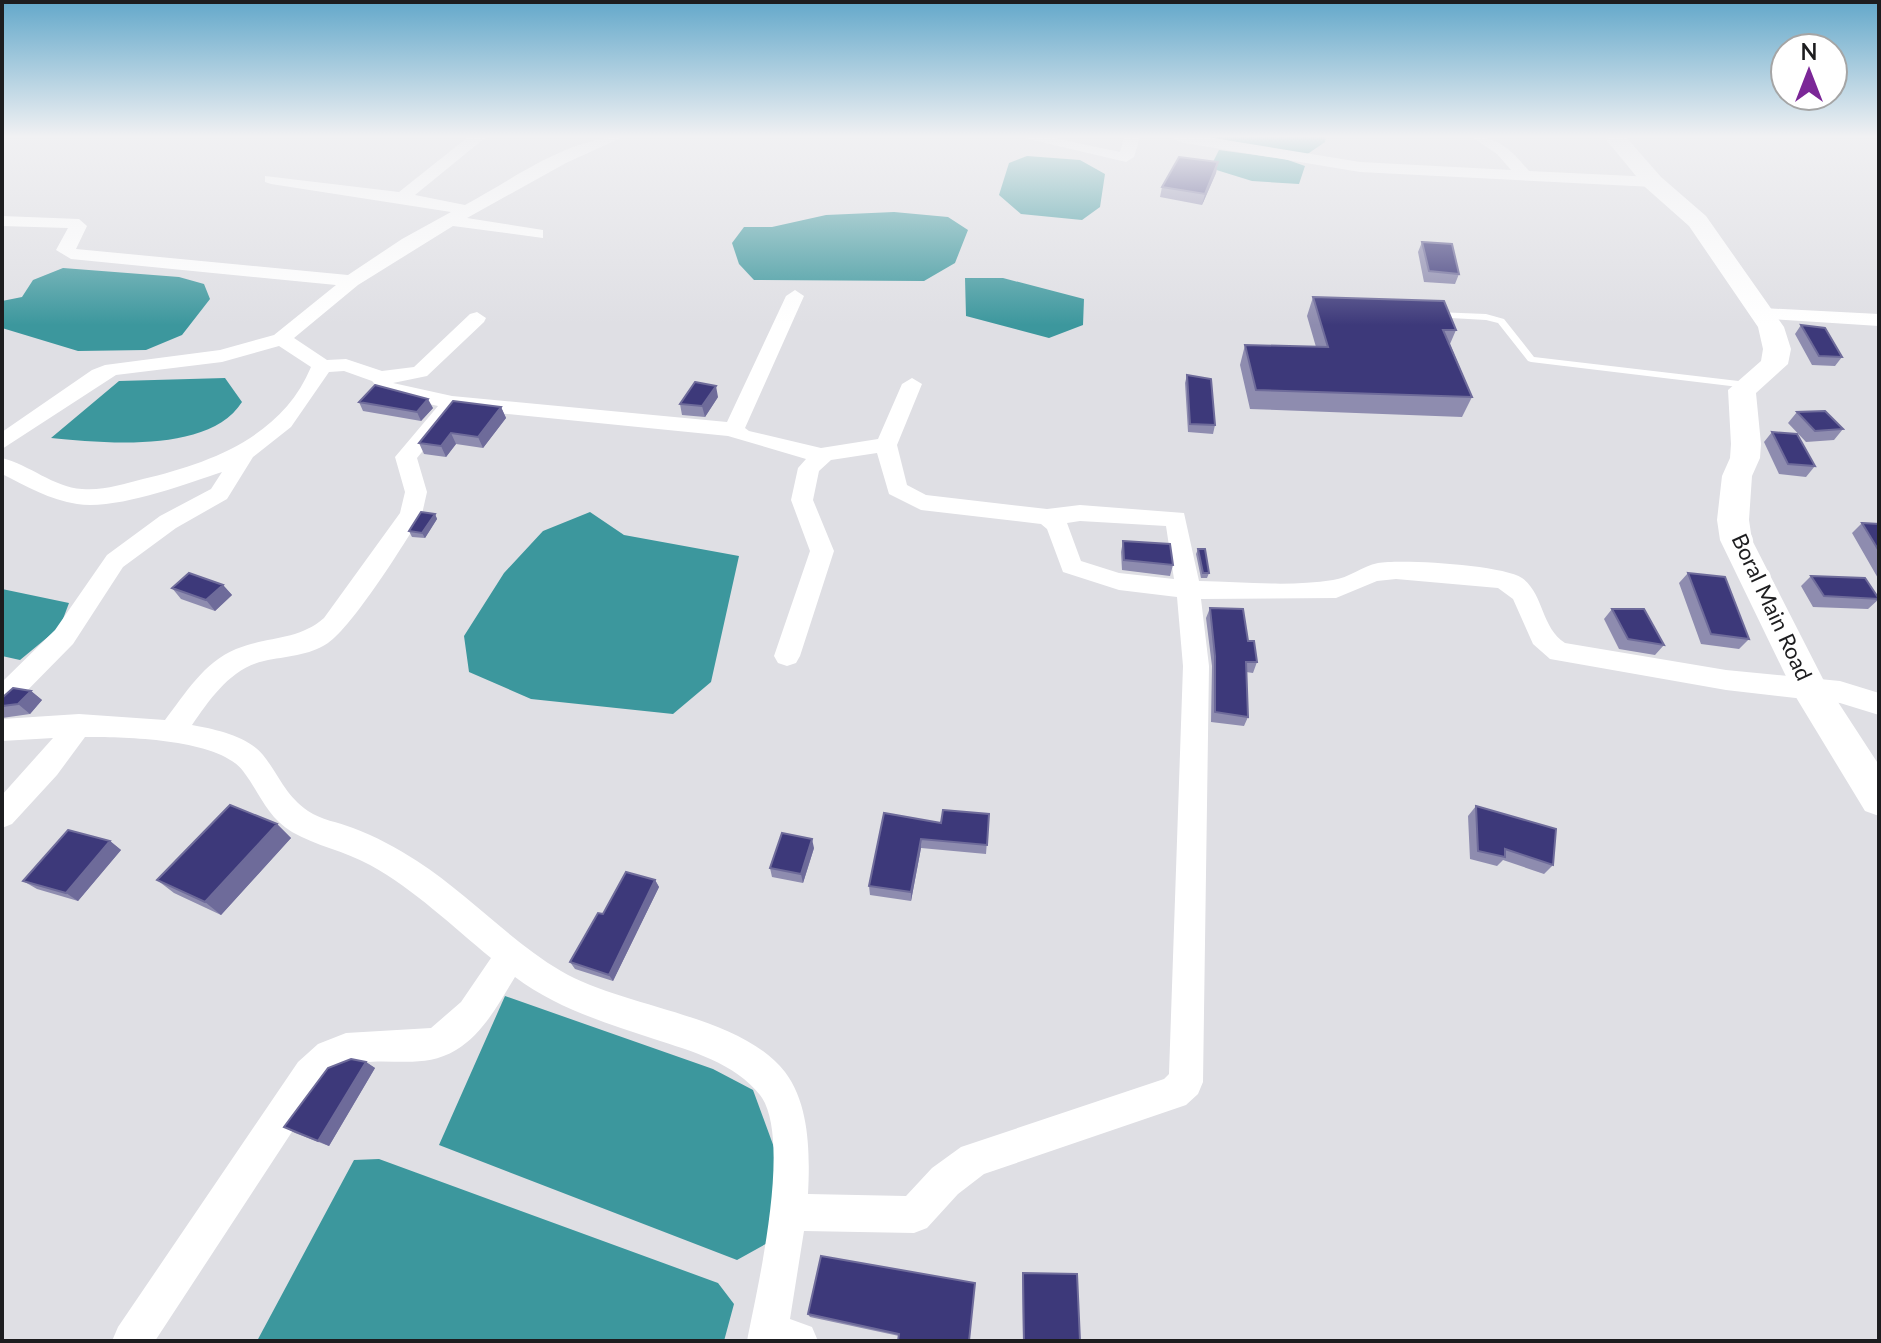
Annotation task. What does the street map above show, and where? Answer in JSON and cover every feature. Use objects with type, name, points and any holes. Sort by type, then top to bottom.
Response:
[{"type":"main road","points":[[1673,200],[1698,221],[1763,314],[1776,341],[1776,358],[1769,370],[1747,385]]},
{"type":"main road","name":"Boral Main Road","points":[[1747,385],[1742,390],[1741,399],[1746,444],[1745,458],[1737,476],[1733,520],[1736,540],[1810,689],[1879,799]]},
{"type":"street","points":[[415,200],[469,211]]},
{"type":"street","points":[[2,442],[99,374],[112,369],[222,356],[281,339],[352,281],[408,243],[489,200]]},
{"type":"street","points":[[450,220],[537,234]]},
{"type":"street","points":[[2,221],[73,223],[78,226],[65,250],[71,254],[352,281]]},
{"type":"street","points":[[734,430],[795,296]]},
{"type":"street","points":[[1763,314],[1879,320]]},
{"type":"street","points":[[321,367],[346,365],[381,377],[420,372],[477,318]]},
{"type":"street","points":[[2,465],[56,492],[82,497],[108,495],[177,478],[243,456],[280,430],[317,380],[321,367],[316,359],[281,339]]},
{"type":"street","points":[[381,377],[384,386],[391,390],[452,402],[734,430],[742,436],[821,455],[886,445]]},
{"type":"street","points":[[788,1212],[914,1215],[945,1181],[974,1160],[1174,1093],[1186,1082],[1196,666],[1188,587],[1176,519],[1080,513],[1047,517],[911,499],[897,489],[886,445],[912,384]]},
{"type":"street","points":[[171,732],[222,670],[242,657],[262,651],[302,647],[320,639],[333,625],[411,514],[416,492],[406,457],[452,402]]},
{"type":"street","points":[[787,656],[820,560],[821,543],[806,516],[802,500],[809,468],[821,455]]},
{"type":"street","points":[[2,699],[64,637],[115,561],[168,522],[219,494],[243,456]]},
{"type":"street","points":[[1047,517],[1057,525],[1068,561],[1076,570],[1113,580],[1188,587],[1335,589],[1369,573],[1390,571],[1502,579],[1518,587],[1546,643],[1559,652],[1840,692],[1879,704]]},
{"type":"street","points":[[2,815],[47,767],[79,725]]},
{"type":"street","points":[[2,730],[79,725],[171,732],[230,747],[248,755],[258,766],[273,799],[301,822],[343,837],[405,870],[550,983],[585,1001],[720,1047],[753,1063],[780,1096],[787,1119],[790,1167],[778,1338]]},
{"type":"street","points":[[132,1341],[310,1074],[333,1054],[360,1047],[412,1046],[441,1041],[466,1021],[512,955]]},
{"type":"lane","points":[[1426,314],[1486,317],[1501,321],[1531,359],[1747,385]]},
{"type":"water","points":[[1004,200],[1101,200],[1100,207],[1082,220],[1021,214]]},
{"type":"water","points":[[894,212],[948,217],[968,230],[955,263],[924,281],[754,280],[739,264],[732,243],[744,227],[772,227],[826,215]]},
{"type":"water","points":[[63,268],[179,277],[204,284],[210,299],[182,335],[146,350],[78,351],[2,328],[2,301],[22,297],[33,280]]},
{"type":"water","points":[[965,278],[1003,278],[1084,299],[1083,325],[1049,338],[966,316]]},
{"type":"water","points":[[225,378],[242,402],[226,419],[206,430],[181,438],[126,443],[51,438],[119,381]]},
{"type":"water","points":[[590,512],[624,535],[739,556],[711,682],[673,714],[531,699],[469,672],[464,636],[504,573],[543,531]]},
{"type":"water","points":[[2,589],[69,603],[60,627],[20,660],[2,656]]},
{"type":"water","points":[[505,996],[713,1069],[753,1090],[779,1161],[771,1241],[737,1260],[439,1145]]},
{"type":"water","points":[[379,1159],[718,1283],[734,1304],[724,1341],[257,1341],[354,1160]]},
{"type":"building","points":[[1422,242],[1452,244],[1459,274],[1429,271]]},
{"type":"building","points":[[1313,297],[1444,301],[1456,330],[1443,330],[1472,397],[1256,390],[1245,345],[1328,347]]},
{"type":"building","points":[[1801,325],[1825,328],[1842,357],[1819,356]]},
{"type":"building","points":[[1187,375],[1211,379],[1215,425],[1190,424]]},
{"type":"building","points":[[695,382],[716,386],[702,406],[680,404]]},
{"type":"building","points":[[375,385],[428,399],[417,412],[359,402]]},
{"type":"building","points":[[453,401],[501,407],[478,437],[451,433],[441,446],[419,443]]},
{"type":"building","points":[[1825,411],[1843,429],[1815,431],[1797,412]]},
{"type":"building","points":[[1772,432],[1797,434],[1815,466],[1788,464]]},
{"type":"building","points":[[421,512],[435,514],[422,533],[409,531]]},
{"type":"building","points":[[1862,523],[1879,524],[1879,551]]},
{"type":"building","points":[[1123,541],[1170,544],[1173,565],[1124,560]]},
{"type":"building","points":[[1198,549],[1205,549],[1209,573],[1203,573]]},
{"type":"building","points":[[189,573],[223,585],[206,600],[172,588]]},
{"type":"building","points":[[1688,573],[1725,577],[1749,639],[1711,634]]},
{"type":"building","points":[[1811,576],[1865,578],[1879,599],[1824,596]]},
{"type":"building","points":[[1210,608],[1243,609],[1248,641],[1254,641],[1257,662],[1246,662],[1248,717],[1215,712],[1215,656]]},
{"type":"building","points":[[1612,609],[1644,609],[1664,645],[1628,639]]},
{"type":"building","points":[[13,688],[31,691],[18,704],[2,706],[2,698]]},
{"type":"building","points":[[230,805],[277,824],[205,902],[157,880]]},
{"type":"building","points":[[1476,806],[1556,829],[1553,865],[1505,849],[1505,857],[1478,851]]},
{"type":"building","points":[[943,810],[989,814],[987,845],[921,839],[911,892],[869,886],[884,813],[941,823]]},
{"type":"building","points":[[68,830],[110,841],[66,893],[23,881]]},
{"type":"building","points":[[782,833],[812,839],[801,874],[770,868]]},
{"type":"building","points":[[626,872],[655,880],[609,975],[570,962],[598,913],[603,914]]},
{"type":"building","points":[[351,1059],[366,1062],[318,1141],[284,1127],[328,1068]]},
{"type":"building","points":[[821,1256],[975,1283],[969,1341],[898,1341],[899,1334],[808,1314]]},
{"type":"building","points":[[1023,1273],[1077,1274],[1080,1341],[1024,1341]]}]
